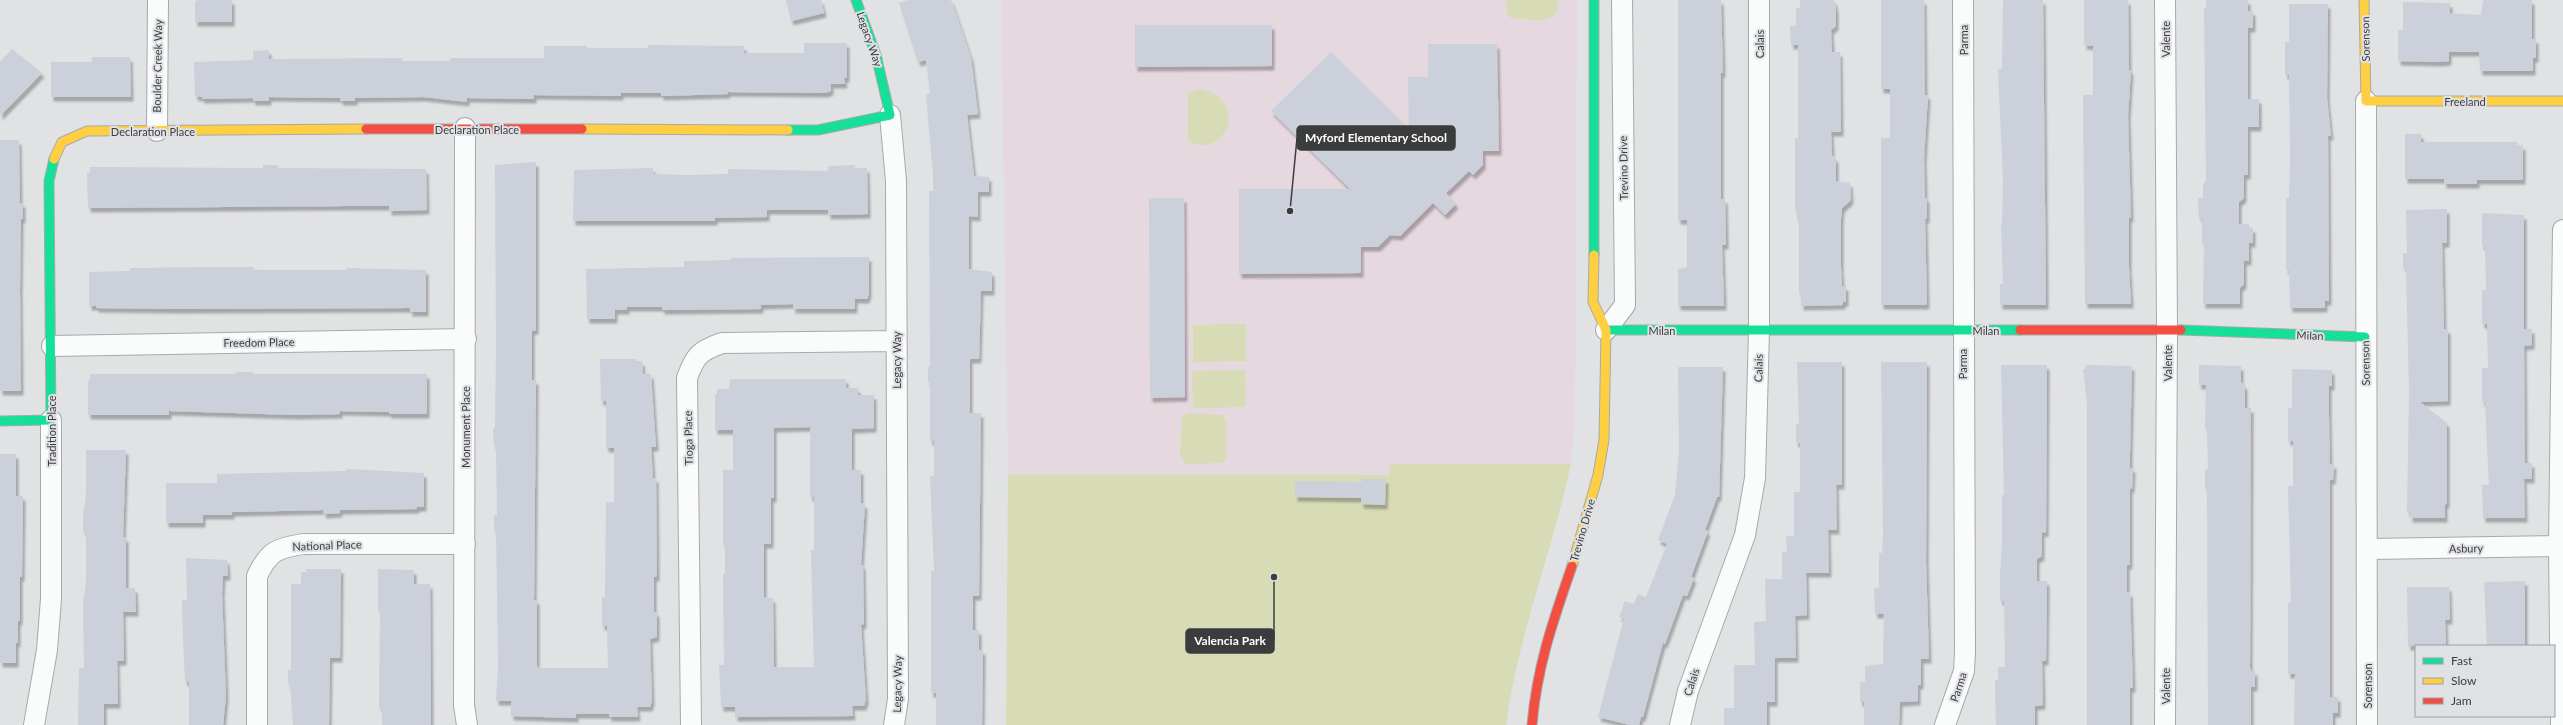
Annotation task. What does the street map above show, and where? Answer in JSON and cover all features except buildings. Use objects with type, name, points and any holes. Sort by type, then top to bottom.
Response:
[{"type":"street","name":"Boulder Creek Way","points":[[157,131],[158,0]]},
{"type":"street","name":"Legacy Way","points":[[856,0],[876,55],[890,115],[896,181],[898,699],[894,725]]},
{"type":"street","name":"Trevino Drive","points":[[1532,725],[1535,690],[1544,647],[1579,544],[1598,475],[1604,440],[1606,330],[1593,302],[1595,115],[1594,0]]},
{"type":"street","name":"Trevino Drive","points":[[1606,330],[1625,304],[1622,0]]},
{"type":"street","name":"Calais","points":[[1680,725],[1688,691],[1745,536],[1755,478],[1759,330],[1759,0]]},
{"type":"street","name":"Parma","points":[[1945,725],[1964,671],[1962,330],[1963,0]]},
{"type":"street","name":"Valente","points":[[2165,0],[2167,330],[2165,725]]},
{"type":"street","name":"Sorenson","points":[[2364,0],[2366,101],[2365,337],[2368,550],[2367,725]]},
{"type":"street","name":"Freeland","points":[[2366,101],[2563,101]]},
{"type":"street","name":"Declaration Place","points":[[65,140],[87,131],[465,128],[818,130],[890,115]]},
{"type":"street","name":"Monument Place","points":[[465,128],[466,339],[464,705],[466,725]]},
{"type":"street","name":"Tradition Place","points":[[34,725],[47,650],[51,599],[52,346],[49,181],[53,156],[65,140]]},
{"type":"street","points":[[2561,725],[2563,230]]},
{"type":"street","name":"Milan","points":[[1606,330],[2167,330],[2365,337]]},
{"type":"street","name":"Freedom Place","points":[[52,346],[466,339]]},
{"type":"street","name":"Tioga Place","points":[[691,725],[687,378],[694,360],[704,349],[722,342],[896,341]]},
{"type":"street","points":[[0,421],[51,420]]},
{"type":"street","name":"National Place","points":[[257,725],[257,576],[265,559],[280,548],[303,544],[465,544]]},
{"type":"street","name":"Asbury","points":[[2368,550],[2561,546]]},
{"type":"shaded area","points":[[1001,0],[1577,0],[1575,422],[1571,464],[1390,464],[1390,475],[1008,475]]},
{"type":"green space","points":[[1506,0],[1557,0],[1557,9],[1555,14],[1550,18],[1543,20],[1511,18],[1507,13]]},
{"type":"green space","points":[[1200,89],[1216,95],[1225,105],[1229,116],[1227,127],[1221,136],[1212,143],[1201,145],[1188,141],[1188,93]]},
{"type":"green space","points":[[1246,324],[1246,361],[1193,362],[1193,325]]},
{"type":"green space","points":[[1245,370],[1246,407],[1193,408],[1192,371]]},
{"type":"green space","points":[[1188,413],[1222,415],[1226,420],[1226,459],[1222,463],[1186,464],[1180,456],[1182,417]]},
{"type":"green space","points":[[1390,464],[1571,464],[1555,529],[1519,659],[1511,692],[1506,725],[1006,725],[1008,475],[1390,475]]},
{"type":"traffic: fast","points":[[788,130],[818,130],[890,115],[876,55],[856,0]]},
{"type":"traffic: fast","points":[[1594,0],[1594,255]]},
{"type":"traffic: fast","points":[[0,421],[51,420],[49,181],[54,159]]},
{"type":"traffic: fast","points":[[1606,330],[2020,330]]},
{"type":"traffic: fast","points":[[2181,330],[2365,337]]},
{"type":"traffic: slow","points":[[2364,0],[2366,101],[2563,101]]},
{"type":"traffic: slow","points":[[54,159],[62,142],[87,131],[366,129]]},
{"type":"traffic: slow","points":[[582,129],[788,130]]},
{"type":"traffic: slow","points":[[1572,566],[1598,475],[1604,440],[1606,330],[1593,302],[1594,255]]},
{"type":"traffic: jam","points":[[366,129],[582,129]]},
{"type":"traffic: jam","points":[[2020,330],[2181,330]]},
{"type":"traffic: jam","points":[[1532,725],[1534,703],[1542,663],[1552,625],[1572,566]]},
{"type":"place","name":"Myford Elementary School","points":[[1290,211]]},
{"type":"place","name":"Valencia Park","points":[[1274,577]]}]
